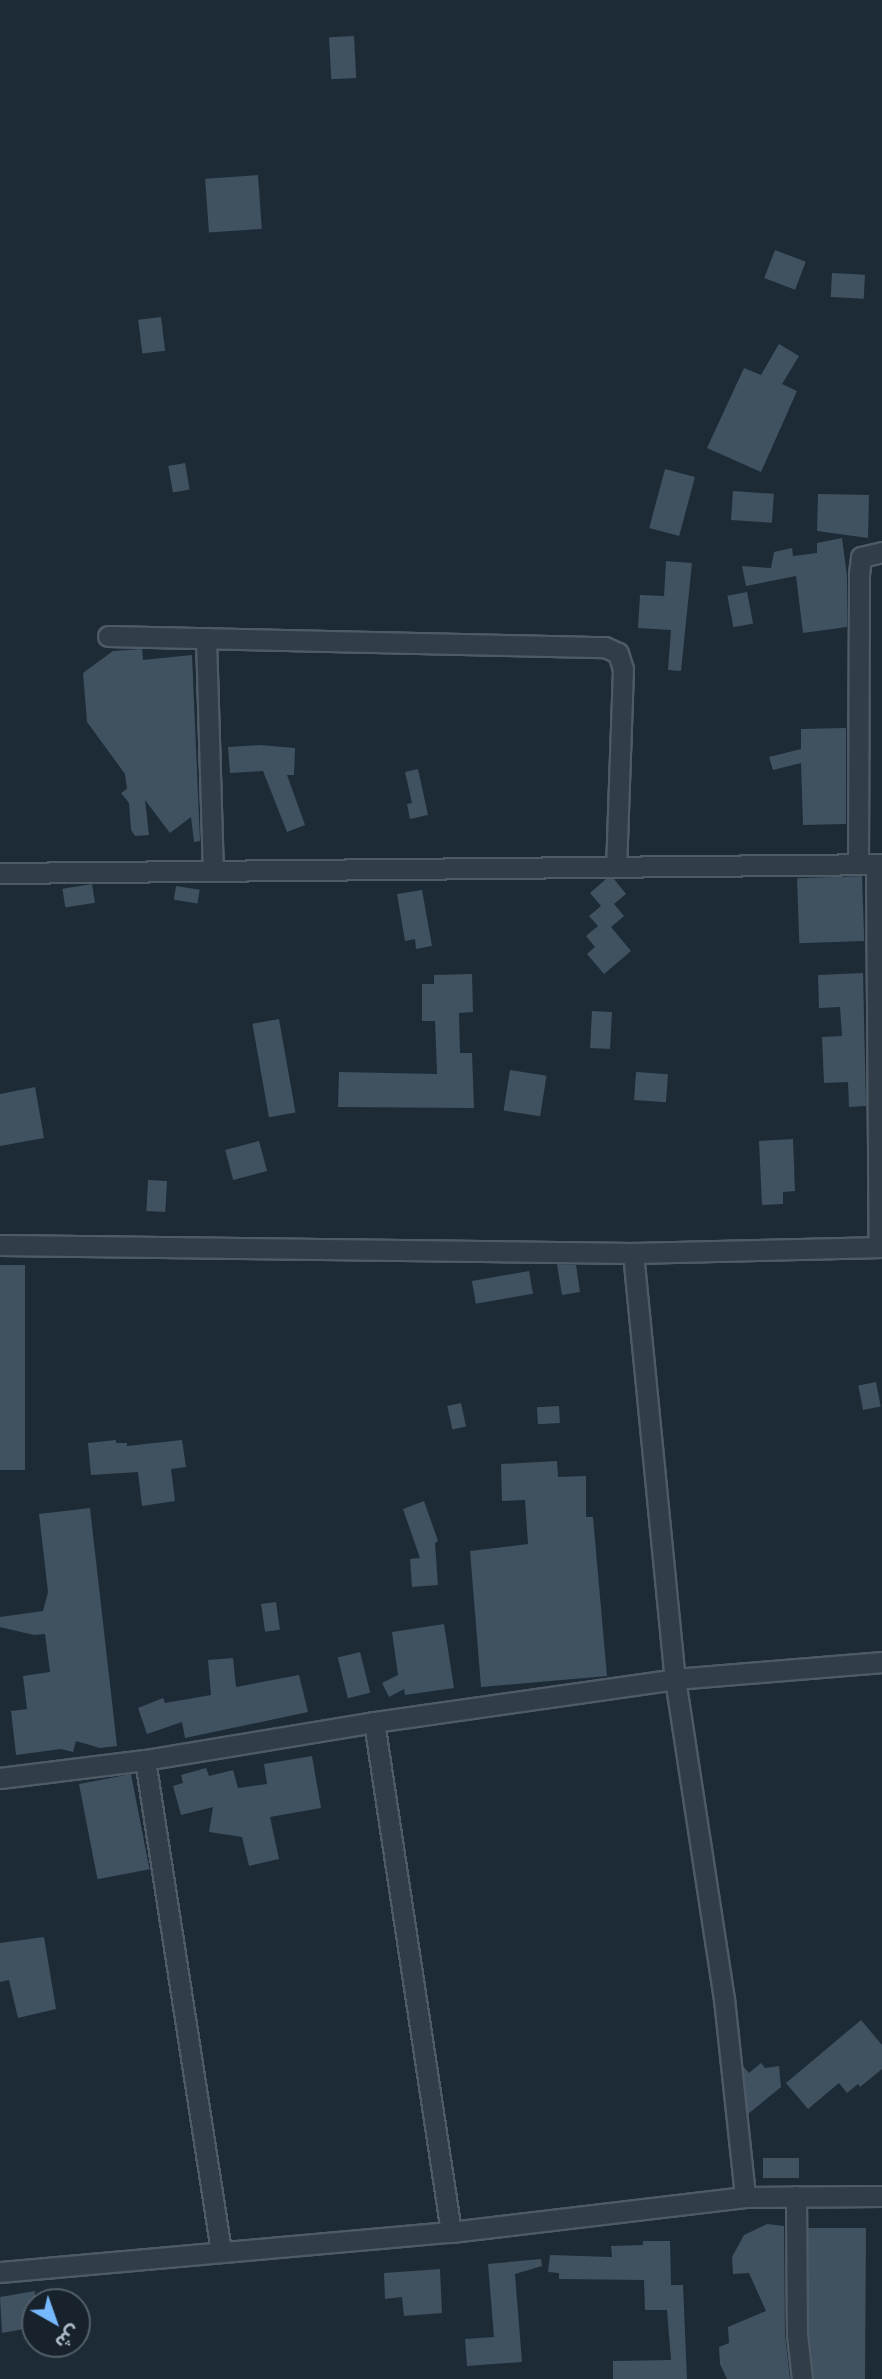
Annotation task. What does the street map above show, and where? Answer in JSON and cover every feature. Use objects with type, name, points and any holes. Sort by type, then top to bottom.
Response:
[{"type":"street","points":[[0,1245],[633,1253],[880,1247],[872,864],[859,574],[861,557],[882,552]]},
{"type":"street","points":[[108,636],[605,647],[618,653],[623,669],[616,866]]},
{"type":"street","points":[[206,638],[213,871]]},
{"type":"street","points":[[0,873],[872,864]]},
{"type":"street","points":[[633,1253],[675,1679],[724,1999],[745,2197]]},
{"type":"street","points":[[0,1778],[145,1760],[675,1679],[882,1662]]},
{"type":"street","points":[[374,1723],[451,2232]]},
{"type":"street","points":[[145,1760],[221,2251]]},
{"type":"street","points":[[796,2196],[797,2334],[802,2379]]},
{"type":"street","points":[[0,2272],[451,2232],[745,2197],[882,2196]]},
{"type":"building","points":[[354,36],[356,78],[331,79],[329,37]]},
{"type":"building","points":[[258,175],[262,229],[209,233],[205,179]]},
{"type":"building","points":[[775,250],[806,262],[795,290],[764,278]]},
{"type":"building","points":[[832,273],[865,275],[864,299],[831,297]]},
{"type":"building","points":[[161,317],[165,351],[142,354],[138,320]]},
{"type":"building","points":[[779,344],[799,356],[782,384],[797,391],[761,472],[707,448],[744,368],[761,375]]},
{"type":"building","points":[[185,463],[190,490],[173,493],[168,466]]},
{"type":"building","points":[[665,469],[695,477],[679,536],[649,528]]},
{"type":"building","points":[[733,491],[774,494],[772,523],[731,520]]},
{"type":"building","points":[[818,494],[869,495],[868,538],[817,531]]},
{"type":"building","points":[[842,538],[847,576],[847,627],[803,633],[796,576],[746,586],[742,566],[771,568],[774,552],[792,548],[793,556],[817,553],[817,543]]},
{"type":"building","points":[[666,561],[692,563],[681,671],[668,670],[671,630],[638,628],[640,595],[664,596]]},
{"type":"building","points":[[747,592],[753,623],[733,627],[727,596]]},
{"type":"building","points":[[142,649],[143,660],[192,655],[200,841],[194,842],[191,817],[170,833],[145,800],[149,835],[135,836],[131,830],[129,803],[121,793],[127,789],[125,774],[87,722],[83,673],[113,651]]},
{"type":"building","points":[[846,728],[846,824],[803,825],[801,763],[773,770],[769,757],[801,749],[801,729]]},
{"type":"building","points":[[260,745],[295,748],[294,775],[287,775],[305,825],[287,832],[263,771],[230,773],[228,747]]},
{"type":"building","points":[[418,769],[428,815],[410,819],[407,804],[412,803],[405,772]]},
{"type":"building","points":[[862,876],[864,941],[799,943],[797,878]]},
{"type":"building","points":[[606,879],[614,879],[626,894],[614,904],[624,916],[611,927],[631,951],[604,974],[587,954],[595,947],[586,936],[598,926],[589,916],[601,906],[590,893]]},
{"type":"building","points":[[92,884],[95,903],[65,907],[62,889]]},
{"type":"building","points":[[176,886],[200,890],[198,904],[174,900]]},
{"type":"building","points":[[422,890],[432,946],[416,949],[415,939],[405,941],[397,894]]},
{"type":"building","points":[[863,973],[866,1106],[849,1107],[848,1082],[824,1083],[822,1037],[842,1036],[840,1007],[819,1008],[818,975]]},
{"type":"building","points":[[472,974],[473,1012],[459,1013],[460,1053],[472,1053],[474,1108],[338,1107],[339,1072],[437,1074],[435,1021],[422,1021],[422,984],[434,984],[434,975]]},
{"type":"building","points":[[592,1011],[612,1012],[610,1049],[590,1048]]},
{"type":"building","points":[[279,1019],[295,1113],[269,1117],[252,1024]]},
{"type":"building","points":[[510,1070],[547,1076],[540,1116],[504,1110]]},
{"type":"building","points":[[636,1072],[668,1074],[666,1102],[634,1100]]},
{"type":"building","points":[[35,1087],[44,1138],[0,1146],[0,1094]]},
{"type":"building","points":[[793,1139],[795,1191],[783,1192],[783,1204],[762,1205],[759,1141]]},
{"type":"building","points":[[259,1141],[267,1171],[233,1180],[225,1150]]},
{"type":"building","points":[[148,1180],[167,1181],[165,1212],[146,1211]]},
{"type":"building","points":[[557,1264],[576,1265],[580,1292],[562,1295]]},
{"type":"building","points":[[0,1265],[25,1265],[25,1470],[0,1470]]},
{"type":"building","points":[[529,1271],[533,1294],[476,1304],[472,1281]]},
{"type":"building","points":[[876,1382],[881,1407],[863,1410],[858,1385]]},
{"type":"building","points":[[461,1403],[466,1426],[452,1429],[447,1406]]},
{"type":"building","points":[[559,1406],[560,1423],[538,1424],[537,1407]]},
{"type":"building","points":[[116,1440],[116,1443],[127,1443],[127,1446],[182,1440],[186,1467],[171,1469],[175,1501],[142,1506],[138,1472],[91,1475],[88,1443]]},
{"type":"building","points":[[557,1461],[558,1477],[586,1476],[586,1517],[593,1517],[607,1676],[481,1687],[470,1551],[528,1544],[525,1500],[502,1501],[501,1464]]},
{"type":"building","points":[[424,1501],[438,1541],[435,1543],[438,1585],[412,1587],[410,1559],[420,1558],[403,1509]]},
{"type":"building","points":[[90,1508],[117,1746],[100,1748],[76,1741],[73,1752],[61,1749],[16,1755],[11,1711],[27,1709],[23,1676],[50,1672],[45,1634],[34,1635],[0,1627],[0,1617],[43,1611],[48,1592],[39,1514]]},
{"type":"building","points":[[276,1602],[280,1630],[265,1632],[261,1604]]},
{"type":"building","points":[[444,1624],[454,1688],[405,1695],[404,1689],[389,1697],[382,1683],[398,1675],[392,1632]]},
{"type":"building","points":[[360,1652],[370,1693],[348,1698],[338,1658]]},
{"type":"building","points":[[233,1658],[236,1687],[299,1675],[308,1712],[185,1738],[182,1722],[147,1734],[138,1708],[163,1698],[165,1703],[211,1695],[208,1660]]},
{"type":"building","points":[[312,1756],[321,1808],[270,1817],[279,1859],[249,1866],[242,1837],[209,1832],[213,1807],[181,1815],[173,1786],[183,1783],[181,1775],[206,1768],[209,1776],[233,1770],[238,1788],[267,1784],[264,1764]]},
{"type":"building","points":[[131,1774],[150,1869],[97,1879],[79,1784]]},
{"type":"building","points":[[44,1937],[56,2009],[18,2018],[9,1980],[0,1982],[0,1943]]},
{"type":"building","points":[[861,2020],[882,2045],[882,2069],[860,2087],[858,2084],[847,2093],[839,2083],[808,2109],[786,2083]]},
{"type":"building","points":[[761,2063],[765,2068],[779,2066],[781,2087],[748,2114],[743,2066],[749,2073]]},
{"type":"building","points":[[763,2158],[799,2158],[799,2178],[763,2178]]},
{"type":"building","points":[[767,2224],[784,2226],[785,2334],[790,2379],[727,2379],[720,2364],[719,2347],[729,2343],[728,2327],[766,2311],[749,2273],[733,2274],[732,2257],[744,2235]]},
{"type":"building","points":[[808,2228],[866,2228],[865,2379],[814,2379],[809,2333]]},
{"type":"building","points":[[643,2241],[670,2241],[671,2285],[683,2285],[687,2379],[613,2379],[613,2361],[671,2360],[667,2310],[645,2310],[644,2280],[559,2279],[559,2273],[548,2272],[550,2255],[612,2257],[611,2246],[643,2245]]},
{"type":"building","points":[[541,2259],[542,2266],[515,2274],[522,2362],[467,2366],[465,2339],[494,2337],[488,2264]]},
{"type":"building","points":[[440,2269],[442,2313],[404,2316],[402,2297],[385,2299],[384,2273]]},
{"type":"building","points":[[21,2293],[21,2330],[2,2333],[0,2297]]}]
